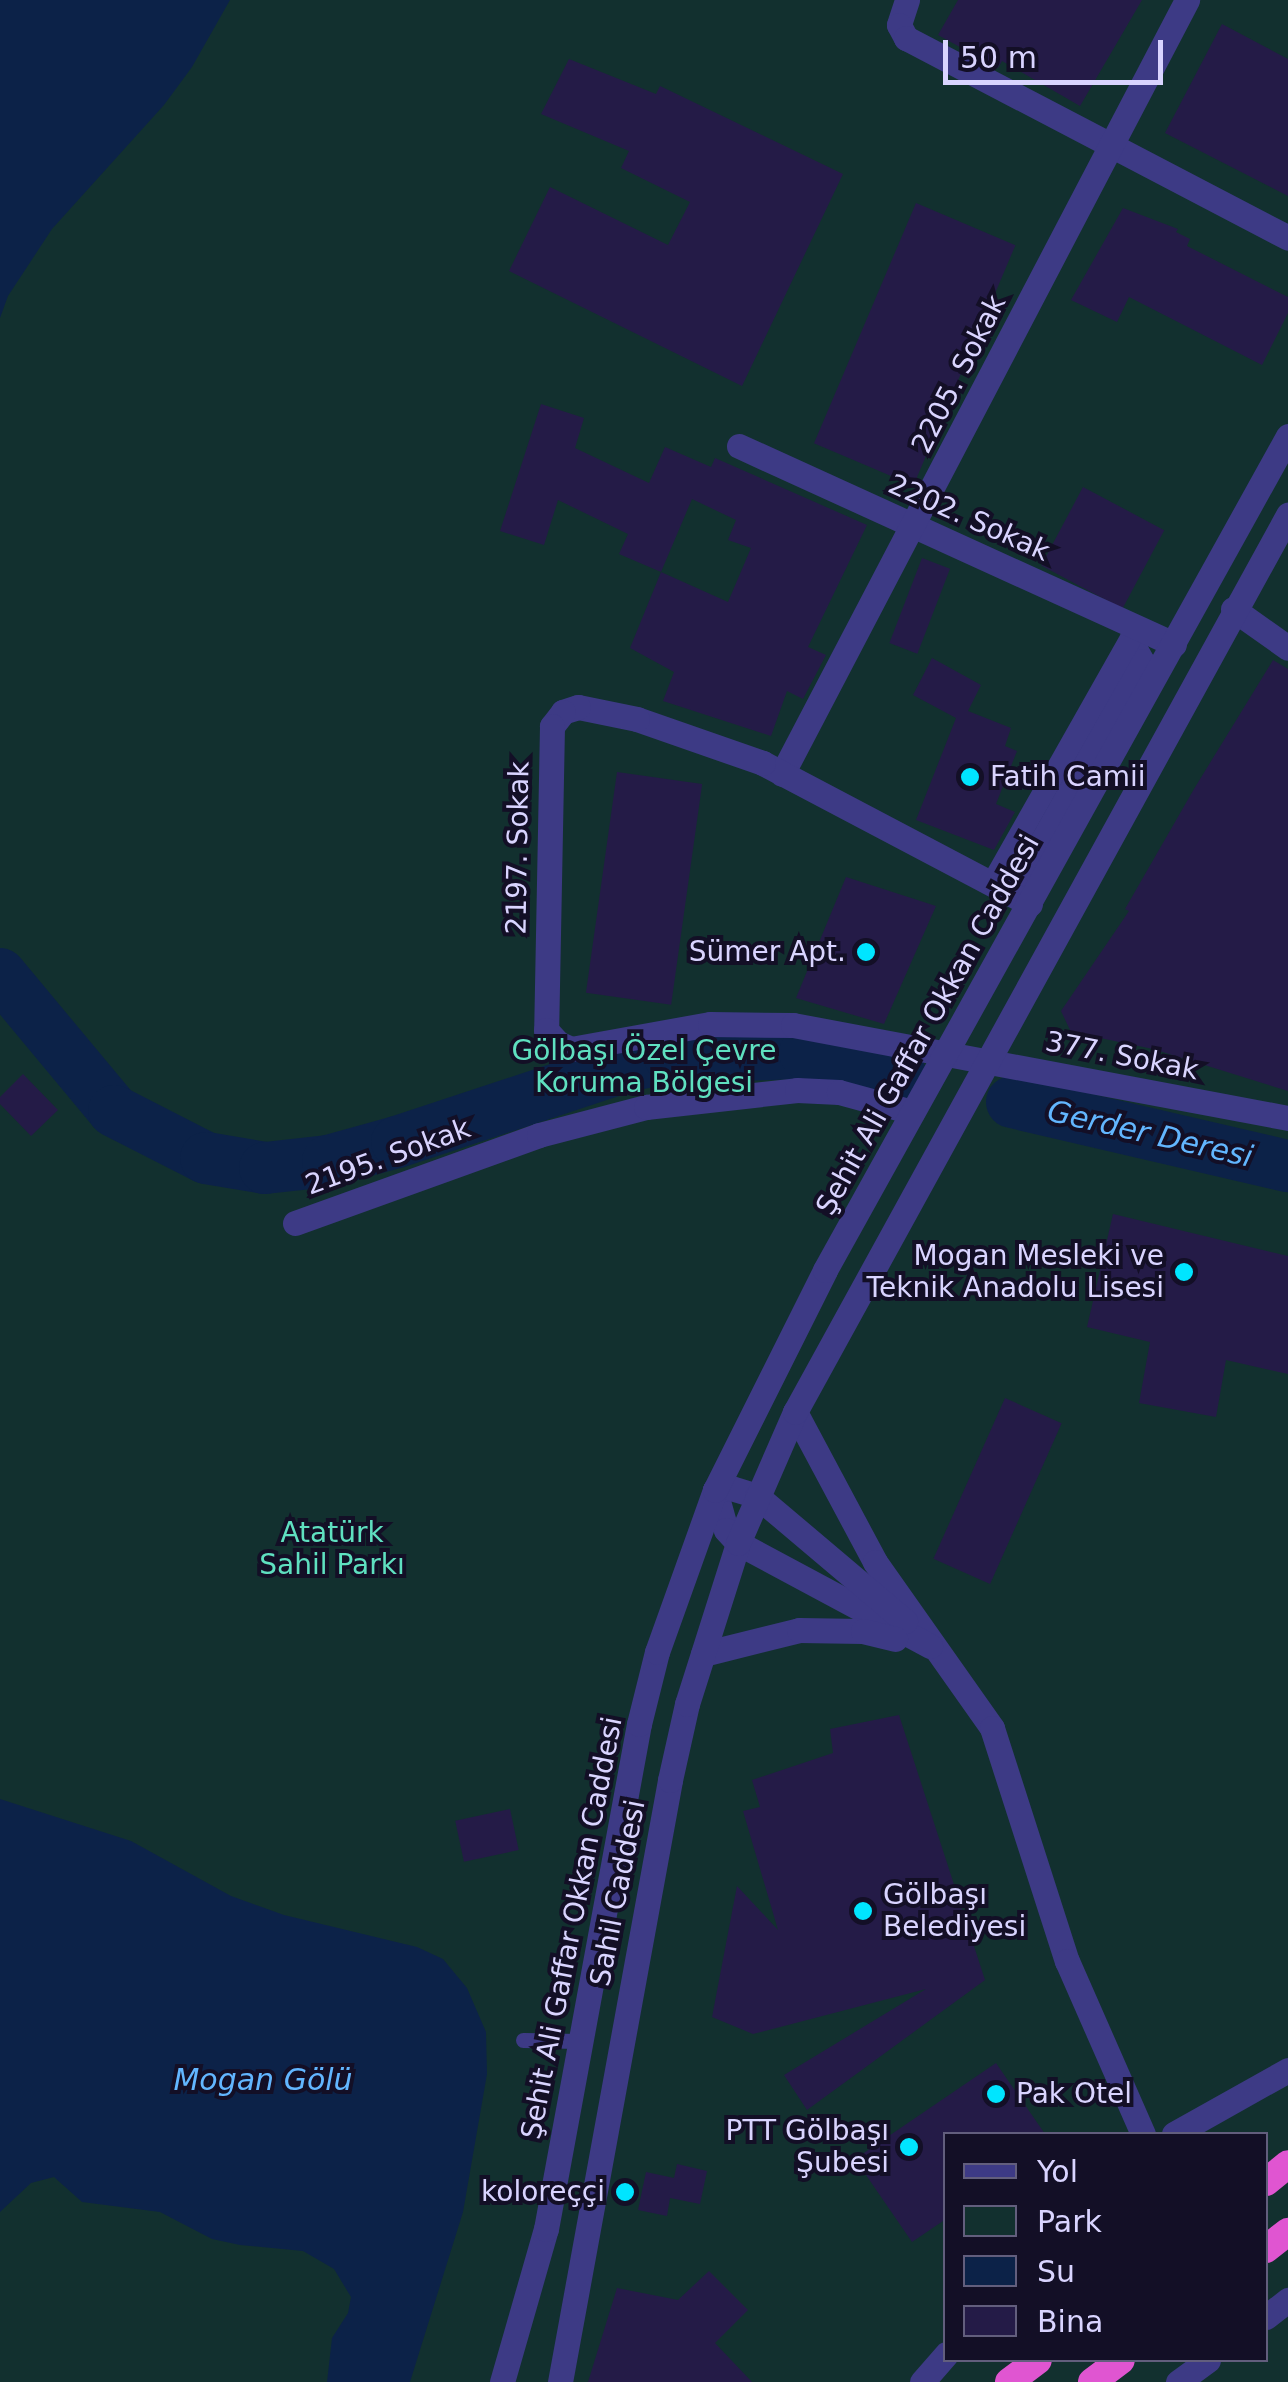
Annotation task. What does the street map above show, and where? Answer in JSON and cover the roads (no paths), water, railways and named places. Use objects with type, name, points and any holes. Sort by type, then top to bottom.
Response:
[{"type":"highway","points":[[1268,2180],[1288,2164]]},
{"type":"highway","points":[[1268,2247],[1288,2232]]},
{"type":"highway","points":[[1009,2382],[1035,2362]]},
{"type":"highway","points":[[1092,2382],[1118,2362]]},
{"type":"street","points":[[907,0],[900,25],[906,38],[1288,238]]},
{"type":"street","name":"2205. Sokak","points":[[782,774],[1187,0]]},
{"type":"street","name":"Şehit Ali Gaffar Okkan Caddesi","points":[[502,2382],[546,2228],[640,1724],[658,1652],[715,1490],[912,1112],[1288,436]]},
{"type":"street","name":"2202. Sokak","points":[[740,446],[1174,644]]},
{"type":"street","points":[[703,1654],[738,1542],[795,1412],[1288,514]]},
{"type":"street","points":[[1233,609],[1288,648]]},
{"type":"street","points":[[1132,638],[1143,660],[1017,884],[997,875],[1122,654],[1132,638]]},
{"type":"street","name":"2197. Sokak","points":[[946,1054],[792,1025],[741,1022],[571,1049],[546,1030],[552,726],[563,712],[578,707],[637,719],[810,784],[1030,904]]},
{"type":"street","name":"377. Sokak","points":[[946,1054],[1288,1118]]},
{"type":"street","name":"2195. Sokak","points":[[296,1222],[540,1135],[646,1108],[797,1090],[839,1092],[912,1112]]},
{"type":"street","points":[[795,1412],[850,1521],[992,1728],[1066,1962],[1142,2132]]},
{"type":"street","points":[[727,1465],[760,1488],[939,1650]]},
{"type":"street","points":[[760,1488],[715,1490],[726,1530],[738,1542],[939,1650]]},
{"type":"street","points":[[703,1654],[762,1637],[834,1628],[863,1630],[939,1650]]},
{"type":"street","name":"Sahil Caddesi","points":[[560,2382],[670,1780],[703,1654]]},
{"type":"street","points":[[1178,2132],[1288,2070]]},
{"type":"street","points":[[1268,2315],[1288,2300]]},
{"type":"street","points":[[922,2382],[943,2358]]},
{"type":"street","points":[[1178,2382],[1205,2362]]},
{"type":"lane","points":[[523,2040],[579,2042]]},
{"type":"water","points":[[0,0],[230,0],[192,67],[164,105],[52,229],[8,296],[0,318]]},
{"type":"water","name":"Mogan Gölü","points":[[0,1799],[131,1841],[231,1896],[284,1915],[417,1947],[443,1959],[467,1988],[486,2032],[487,2074],[463,2212],[410,2382],[327,2382],[332,2338],[348,2313],[351,2297],[334,2269],[303,2251],[212,2239],[160,2212],[82,2202],[54,2177],[31,2183],[0,2212]]},
{"type":"waterway","name":"Gerder Deresi","points":[[0,974],[114,1111],[206,1158],[265,1168],[328,1161],[627,1066],[670,1057],[805,1053],[900,1073]]},
{"type":"waterway","name":"Gerder Deresi","points":[[1012,1102],[1288,1166]]},
{"type":"place","name":"Fatih Camii","points":[[970,777]]},
{"type":"place","name":"Sümer Apt.","points":[[866,952]]},
{"type":"place","name":"Mogan Mesleki ve Teknik Anadolu Lisesi","points":[[1184,1272]]},
{"type":"place","name":"Gölbaşı Belediyesi","points":[[863,1911]]},
{"type":"place","name":"Pak Otel","points":[[996,2094]]},
{"type":"place","name":"PTT Gölbaşı Şubesi","points":[[909,2147]]},
{"type":"place","name":"koloreççi","points":[[625,2192]]},
{"type":"park label","name":"Gölbaşı Özel Çevre Koruma Bölgesi","points":[[644,1067]]},
{"type":"park label","name":"Atatürk Sahil Parkı","points":[[332,1549]]}]
